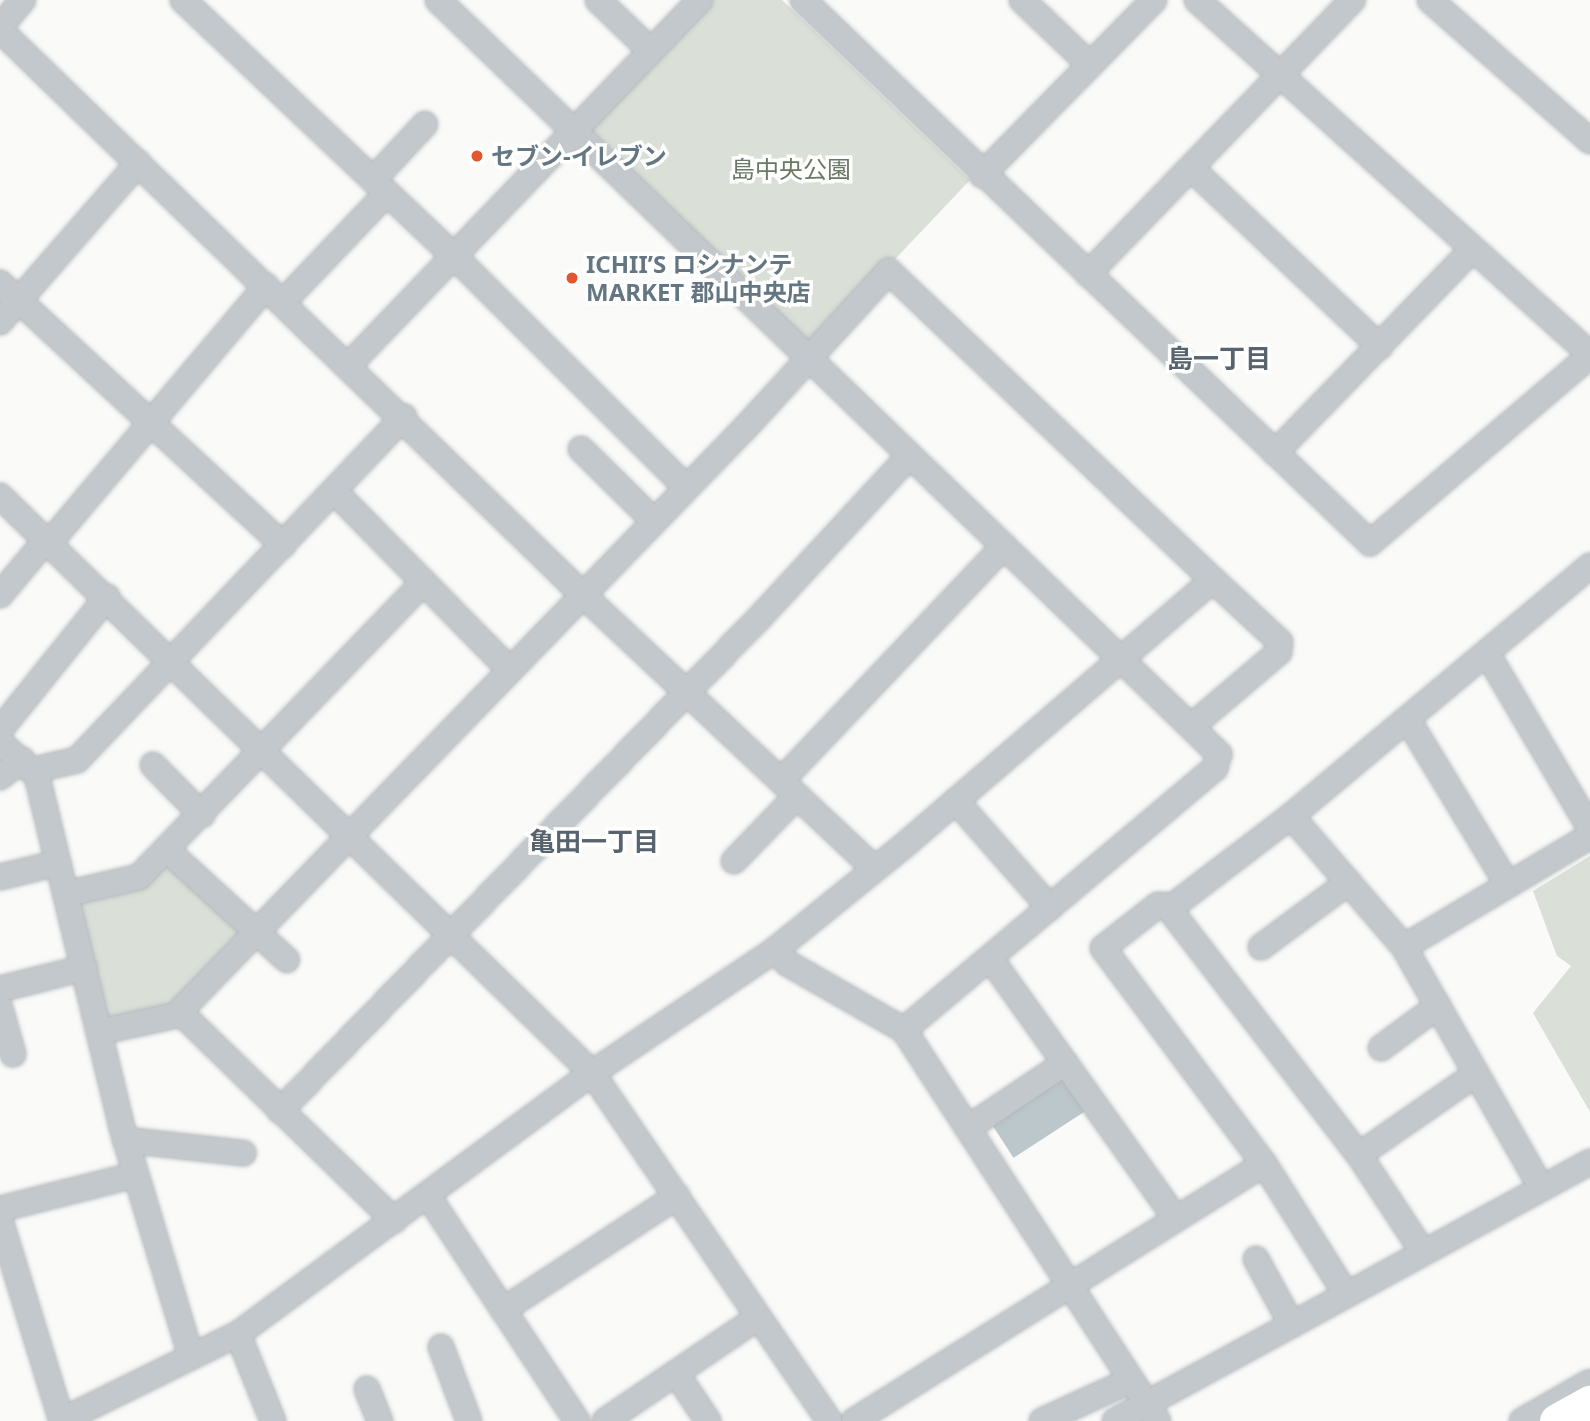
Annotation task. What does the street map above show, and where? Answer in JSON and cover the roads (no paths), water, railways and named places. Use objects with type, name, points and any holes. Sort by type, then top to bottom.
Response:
[{"type":"highway","points":[[1557,1421],[1590,1403]]},
{"type":"street","points":[[23,0],[0,28],[404,417],[583,595],[875,869]]},
{"type":"street","points":[[183,0],[454,256],[686,487]]},
{"type":"street","points":[[438,0],[1215,748],[1219,763],[904,1030]]},
{"type":"street","points":[[598,0],[649,49]]},
{"type":"street","points":[[349,365],[576,132],[649,49],[700,0]]},
{"type":"street","points":[[803,0],[982,176],[1370,542],[1590,355],[1197,0]]},
{"type":"street","points":[[1022,0],[1090,65]]},
{"type":"street","points":[[982,176],[1154,0]]},
{"type":"street","points":[[1088,274],[1353,0]]},
{"type":"street","points":[[1430,0],[1590,141]]},
{"type":"street","points":[[0,595],[149,424],[380,186],[425,124]]},
{"type":"street","points":[[0,322],[138,163]]},
{"type":"street","points":[[1191,168],[1380,347]]},
{"type":"street","points":[[1275,453],[1473,249]]},
{"type":"street","points":[[182,1014],[183,1008],[654,521],[889,271],[1280,642],[1279,652],[1193,725]]},
{"type":"street","points":[[0,283],[149,424],[283,545]]},
{"type":"street","points":[[0,777],[28,765],[76,760],[336,493],[404,417]]},
{"type":"street","points":[[581,449],[654,521]]},
{"type":"street","points":[[280,1111],[453,934],[909,456]]},
{"type":"street","points":[[336,493],[510,670]]},
{"type":"street","points":[[0,496],[173,661],[592,1073],[829,1421]]},
{"type":"street","points":[[734,861],[789,788],[1004,546]]},
{"type":"street","points":[[1346,1294],[1264,1164],[1103,948],[1158,905],[1173,906],[1291,816],[1488,655],[1590,566]]},
{"type":"street","points":[[0,1220],[67,1420],[237,1334],[592,1073],[775,950],[956,802],[1213,580]]},
{"type":"street","points":[[65,894],[139,877],[168,851],[424,582]]},
{"type":"street","points":[[0,730],[107,597]]},
{"type":"street","points":[[1488,655],[1590,828]]},
{"type":"street","points":[[1408,720],[1508,885]]},
{"type":"street","points":[[0,742],[28,765],[58,863],[125,1140],[191,1356]]},
{"type":"street","points":[[153,765],[202,815]]},
{"type":"street","points":[[956,802],[1049,908]]},
{"type":"street","points":[[1291,816],[1404,947],[1541,1187]]},
{"type":"street","points":[[1404,947],[1590,836]]},
{"type":"street","points":[[168,851],[255,933],[288,960]]},
{"type":"street","points":[[0,877],[58,863]]},
{"type":"street","points":[[1261,947],[1349,882]]},
{"type":"street","points":[[1167,906],[1359,1155],[1423,1252]]},
{"type":"street","points":[[775,950],[787,963],[904,1030],[1072,1282],[1153,1413]]},
{"type":"street","points":[[990,958],[1176,1219]]},
{"type":"street","points":[[0,989],[84,968]]},
{"type":"street","points":[[1381,1048],[1438,1006]]},
{"type":"street","points":[[0,1008],[13,1054]]},
{"type":"street","points":[[99,1032],[182,1014]]},
{"type":"street","points":[[182,1014],[394,1220]]},
{"type":"street","points":[[968,1128],[1065,1063]]},
{"type":"street","points":[[1359,1155],[1476,1074]]},
{"type":"street","points":[[125,1140],[243,1153]]},
{"type":"street","points":[[1115,1421],[1153,1413],[1292,1325],[1590,1162]]},
{"type":"street","points":[[854,1421],[1264,1164]]},
{"type":"street","points":[[0,1209],[135,1175]]},
{"type":"street","points":[[428,1196],[503,1310],[567,1418]]},
{"type":"street","points":[[503,1310],[677,1196]]},
{"type":"street","points":[[1256,1259],[1292,1325]]},
{"type":"street","points":[[605,1421],[757,1318]]},
{"type":"street","points":[[237,1334],[273,1421]]},
{"type":"street","points":[[441,1347],[469,1421]]},
{"type":"street","points":[[676,1373],[708,1421]]},
{"type":"street","points":[[1042,1421],[1131,1380]]},
{"type":"street","points":[[1522,1421],[1590,1382]]},
{"type":"street","points":[[367,1388],[380,1421]]},
{"type":"place","name":"セブン-イレブン","points":[[477,156]]},
{"type":"place","name":"ICHII’S ロシナンテ MARKET 郡山中央店","points":[[572,278]]},
{"type":"district","name":"島一丁目","points":[[1219,359]]},
{"type":"district","name":"亀田一丁目","points":[[594,842]]},
{"type":"park label","name":"島中央公園","points":[[791,169]]}]
